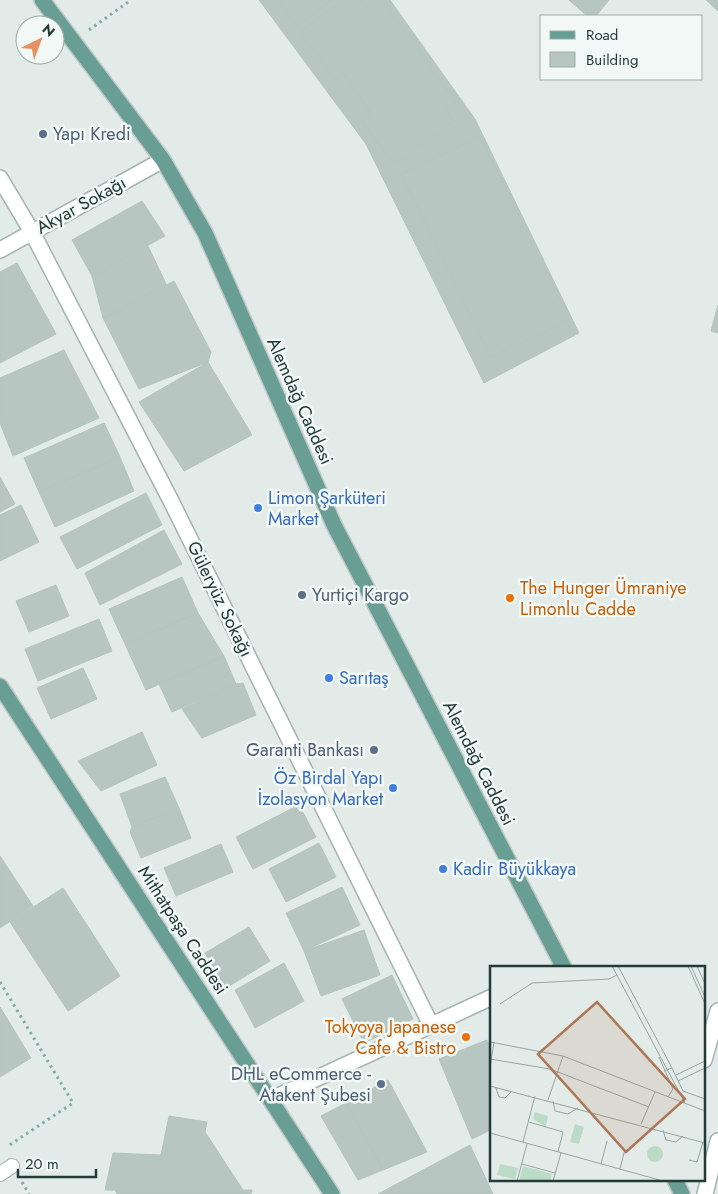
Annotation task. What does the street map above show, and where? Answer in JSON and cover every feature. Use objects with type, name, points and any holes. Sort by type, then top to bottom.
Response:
[{"type":"main road","name":"Alemdağ Caddesi","points":[[42,0],[163,160],[205,234],[334,524],[559,966]]},
{"type":"main road","name":"Mithatpaşa Caddesi","points":[[0,686],[272,1099],[332,1194]]},
{"type":"main road","points":[[676,1182],[682,1194]]},
{"type":"street","name":"Akyar Sokağı","points":[[0,250],[163,160]]},
{"type":"street","name":"Güleryüz Sokağı","points":[[0,178],[32,232],[170,499],[431,1025]]},
{"type":"street","points":[[272,1099],[490,998]]},
{"type":"street","points":[[706,1053],[718,1011]]},
{"type":"street","points":[[705,1194],[718,1141]]},
{"type":"lane","points":[[0,1174],[12,1166]]},
{"type":"path","points":[[72,42],[131,0]]},
{"type":"path","points":[[0,982],[73,1103],[4,1150],[12,1166]]},
{"type":"building","points":[[259,0],[390,0],[475,119],[579,333],[484,383],[366,144]]},
{"type":"building","points":[[278,0],[333,0],[297,26]]},
{"type":"building","points":[[344,0],[360,0],[365,8],[376,0],[382,0],[456,102],[445,109],[454,121],[394,165],[362,121],[372,114],[343,73],[335,79],[300,32]]},
{"type":"building","points":[[569,0],[609,0],[597,15],[586,15]]},
{"type":"building","points":[[706,0],[718,0],[718,11]]},
{"type":"building","points":[[480,136],[570,319],[491,357],[401,174]]},
{"type":"building","points":[[142,201],[165,236],[92,276],[72,240]]},
{"type":"building","points":[[148,246],[167,286],[103,318],[92,276]]},
{"type":"building","points":[[17,263],[56,334],[0,363],[0,272]]},
{"type":"building","points":[[174,281],[211,352],[208,362],[139,389],[103,318]]},
{"type":"building","points":[[718,305],[718,333],[711,331]]},
{"type":"building","points":[[64,350],[99,418],[13,456],[0,423],[0,378]]},
{"type":"building","points":[[208,362],[252,435],[184,471],[139,402]]},
{"type":"building","points":[[104,423],[120,457],[39,492],[24,458]]},
{"type":"building","points":[[120,457],[134,491],[55,527],[39,492]]},
{"type":"building","points":[[0,477],[15,504],[0,512]]},
{"type":"building","points":[[146,493],[162,525],[77,569],[60,537]]},
{"type":"building","points":[[21,505],[39,542],[0,561],[0,515]]},
{"type":"building","points":[[164,530],[182,564],[100,605],[85,573]]},
{"type":"building","points":[[182,577],[198,613],[125,644],[109,609]]},
{"type":"building","points":[[56,585],[69,616],[29,632],[16,601]]},
{"type":"building","points":[[198,613],[224,656],[146,690],[125,644]]},
{"type":"building","points":[[99,619],[112,651],[38,681],[25,649]]},
{"type":"building","points":[[224,656],[236,684],[172,712],[159,684]]},
{"type":"building","points":[[83,668],[97,699],[51,719],[37,688]]},
{"type":"building","points":[[243,683],[256,715],[202,738],[182,709],[236,684]]},
{"type":"building","points":[[142,732],[157,765],[101,791],[78,761]]},
{"type":"building","points":[[165,777],[179,808],[132,827],[120,794]]},
{"type":"building","points":[[299,805],[316,837],[253,869],[236,837]]},
{"type":"building","points":[[179,808],[191,838],[141,858],[130,832],[132,827]]},
{"type":"building","points":[[319,843],[336,877],[286,902],[269,869]]},
{"type":"building","points":[[221,844],[233,872],[176,896],[164,868]]},
{"type":"building","points":[[0,856],[33,906],[0,928]]},
{"type":"building","points":[[342,887],[360,925],[304,951],[286,913]]},
{"type":"building","points":[[63,888],[120,976],[68,1011],[10,922]]},
{"type":"building","points":[[249,927],[270,961],[226,988],[205,953]]},
{"type":"building","points":[[364,930],[380,975],[321,996],[304,951]]},
{"type":"building","points":[[284,963],[304,1001],[255,1028],[235,990]]},
{"type":"building","points":[[392,975],[413,1019],[364,1043],[342,999]]},
{"type":"building","points":[[0,1007],[31,1058],[0,1077]]},
{"type":"building","points":[[487,1040],[490,1047],[490,1130],[472,1139],[439,1059]]},
{"type":"building","points":[[388,1080],[427,1152],[383,1170],[346,1103]]},
{"type":"building","points":[[346,1103],[383,1170],[358,1180],[321,1116]]},
{"type":"building","points":[[169,1116],[207,1122],[205,1132],[243,1190],[252,1190],[251,1194],[117,1194],[115,1190],[105,1190],[113,1153],[161,1155]]},
{"type":"building","points":[[470,1145],[493,1194],[378,1194]]},
{"type":"place","name":"Yapı Kredi","points":[[43,134]]},
{"type":"place","name":"Limon Şarküteri Market","points":[[258,508]]},
{"type":"place","name":"Yurtiçi Kargo","points":[[302,595]]},
{"type":"place","name":"The Hunger Ümraniye Limonlu Cadde","points":[[510,598]]},
{"type":"place","name":"Sarıtaş","points":[[329,678]]},
{"type":"place","name":"Garanti Bankası","points":[[374,750]]},
{"type":"place","name":"Öz Birdal Yapı İzolasyon Market","points":[[393,788]]},
{"type":"place","name":"Kadir Büyükkaya","points":[[443,869]]},
{"type":"place","name":"Tokyoya Japanese Cafe & Bistro","points":[[466,1037]]},
{"type":"place","name":"DHL eCommerce - Atakent Şubesi","points":[[381,1084]]}]
